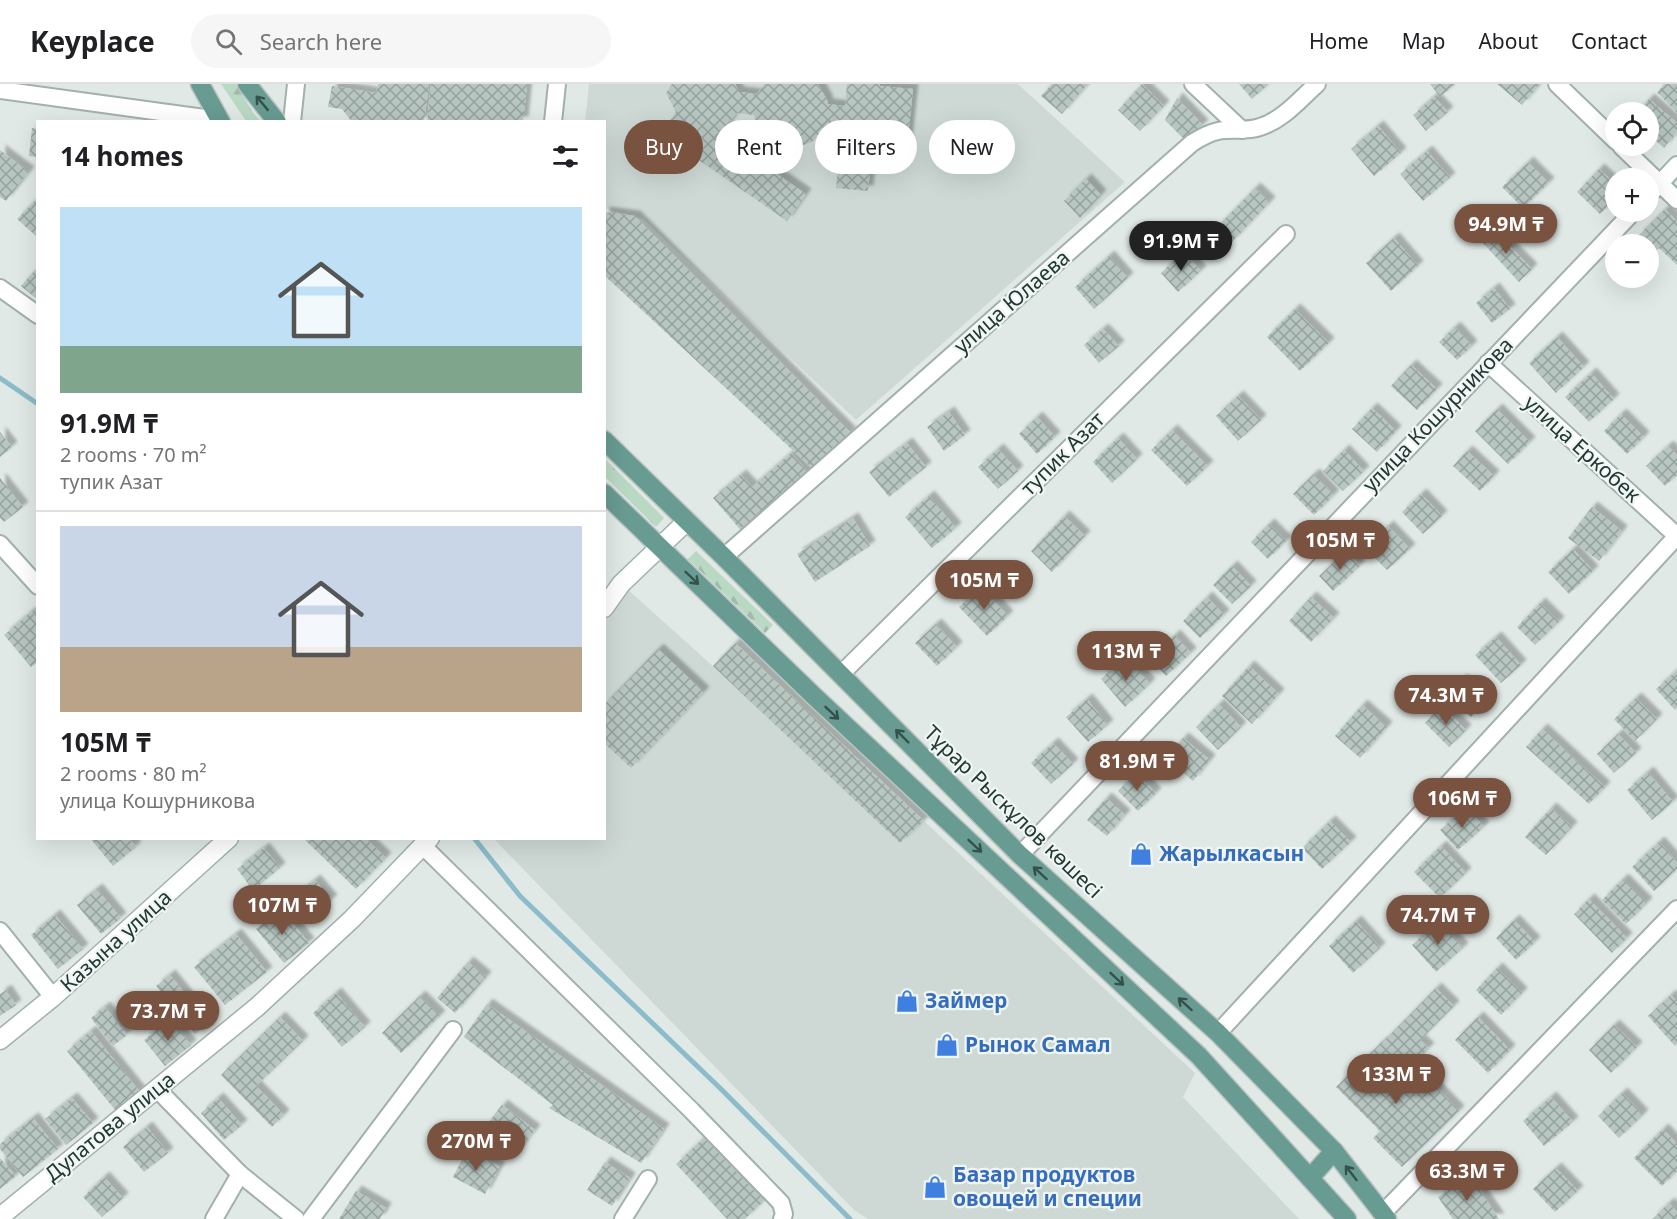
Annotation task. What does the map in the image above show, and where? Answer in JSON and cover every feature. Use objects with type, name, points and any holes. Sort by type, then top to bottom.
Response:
[{"type":"main road","points":[[200,84],[219,120]]},
{"type":"main road","points":[[247,84],[275,120]]},
{"type":"main road","name":"Тұрар Рыскұлов көшесі","points":[[606,442],[724,557],[1020,855],[1218,1034],[1334,1151],[1385,1216]]},
{"type":"main road","points":[[606,495],[823,704],[1199,1056],[1347,1219]]},
{"type":"main road","points":[[1310,1178],[1334,1151]]},
{"type":"street","points":[[292,120],[296,84]]},
{"type":"street","points":[[553,120],[557,84]]},
{"type":"street","points":[[1193,84],[1242,130]]},
{"type":"street","name":"улица Юлаева","points":[[724,557],[1192,143],[1219,130],[1259,128],[1275,122],[1317,84]]},
{"type":"street","points":[[1557,84],[1605,130]]},
{"type":"street","points":[[0,90],[213,120]]},
{"type":"street","points":[[1628,156],[1637,168]]},
{"type":"street","points":[[1659,185],[1677,165]]},
{"type":"street","points":[[1659,192],[1677,200]]},
{"type":"street","name":"улица Кошурникова","points":[[1020,855],[1623,222]]},
{"type":"street","name":"тупик Азат","points":[[841,674],[1286,234]]},
{"type":"street","points":[[0,288],[36,314]]},
{"type":"street","name":"улица Еркобек","points":[[1488,363],[1677,536]]},
{"type":"street","points":[[606,605],[621,584],[687,521]]},
{"type":"street","points":[[1218,1034],[1677,536]]},
{"type":"street","points":[[0,544],[36,583]]},
{"type":"street","name":"Казына улица","points":[[0,1040],[53,997],[227,840]]},
{"type":"street","points":[[422,841],[765,1186],[781,1203],[784,1214],[782,1219]]},
{"type":"street","name":"Дулатова улица","points":[[0,1217],[258,1006],[352,919],[422,841]]},
{"type":"street","points":[[1385,1216],[1677,909]]},
{"type":"street","points":[[0,931],[53,997]]},
{"type":"street","points":[[311,1219],[453,1030]]},
{"type":"street","points":[[157,1089],[240,1174],[296,1219]]},
{"type":"street","points":[[214,1219],[240,1174]]},
{"type":"street","points":[[623,1219],[648,1179]]},
{"type":"shaded area","points":[[589,84],[1018,84],[1125,182],[856,420],[643,219],[606,208],[606,120],[585,120]]},
{"type":"shaded area","points":[[626,588],[765,713],[900,843],[924,821],[1195,1073],[1183,1097],[1299,1219],[868,1219],[854,1210],[495,840],[606,840],[606,610]]},
{"type":"green space","points":[[221,84],[236,84],[260,120],[245,120]]},
{"type":"green space","points":[[606,460],[664,518],[656,527],[606,478]]},
{"type":"green space","points":[[696,551],[773,625],[765,633],[688,559]]},
{"type":"building","points":[[378,84],[429,84],[424,120],[350,120],[342,109],[328,107],[332,86],[376,93]]},
{"type":"building","points":[[431,84],[527,84],[523,120],[427,120]]},
{"type":"building","points":[[672,84],[735,84],[739,92],[757,94],[764,84],[818,84],[828,104],[845,106],[847,84],[880,84],[880,86],[913,89],[910,120],[815,120],[815,139],[803,145],[803,120],[756,120],[754,115],[736,113],[731,120],[715,120],[715,171],[703,163],[703,120],[671,120],[676,112],[666,93]]},
{"type":"building","points":[[1052,84],[1088,84],[1062,114],[1041,96]]},
{"type":"building","points":[[1142,84],[1164,106],[1140,131],[1118,110]]},
{"type":"building","points":[[1239,84],[1269,84],[1252,99]]},
{"type":"building","points":[[1430,84],[1455,84],[1440,97]]},
{"type":"building","points":[[1497,84],[1538,84],[1539,85],[1522,105]]},
{"type":"building","points":[[1665,84],[1677,84],[1677,113],[1657,92]]},
{"type":"building","points":[[1434,97],[1448,112],[1426,131],[1413,115]]},
{"type":"building","points":[[1177,98],[1203,125],[1186,141],[1165,120]]},
{"type":"building","points":[[1659,108],[1677,123],[1677,132],[1664,148],[1659,144]]},
{"type":"building","points":[[1378,126],[1401,153],[1374,176],[1351,149]]},
{"type":"building","points":[[32,128],[36,129],[36,157],[29,156]]},
{"type":"building","points":[[0,150],[29,172],[6,201],[0,197]]},
{"type":"building","points":[[1427,151],[1450,178],[1423,201],[1400,174]]},
{"type":"building","points":[[1528,162],[1549,183],[1523,208],[1502,187]]},
{"type":"building","points":[[1599,169],[1605,175],[1605,209],[1600,214],[1577,192]]},
{"type":"building","points":[[719,174],[777,174],[806,194],[787,221]]},
{"type":"building","points":[[837,174],[870,174],[868,191],[836,188]]},
{"type":"building","points":[[1086,179],[1101,195],[1080,218],[1064,201]]},
{"type":"building","points":[[1255,188],[1270,202],[1232,242],[1217,227]]},
{"type":"building","points":[[36,200],[36,236],[17,219]]},
{"type":"building","points":[[1665,209],[1677,221],[1677,265],[1659,248],[1659,234],[1640,234],[1652,222],[1659,222],[1659,215]]},
{"type":"building","points":[[606,212],[635,216],[851,433],[815,471],[606,277]]},
{"type":"building","points":[[1492,228],[1532,269],[1519,282],[1480,240]]},
{"type":"building","points":[[1394,238],[1418,266],[1391,291],[1366,263]]},
{"type":"building","points":[[1183,252],[1201,271],[1178,292],[1161,273]]},
{"type":"building","points":[[1109,256],[1128,278],[1094,309],[1075,287]]},
{"type":"building","points":[[36,269],[36,298],[21,286]]},
{"type":"building","points":[[1494,288],[1510,309],[1492,323],[1476,303]]},
{"type":"building","points":[[1295,309],[1329,343],[1300,371],[1267,337]]},
{"type":"building","points":[[1455,327],[1472,346],[1457,360],[1439,342]]},
{"type":"building","points":[[1103,329],[1119,346],[1099,363],[1084,345]]},
{"type":"building","points":[[1557,337],[1584,367],[1556,393],[1529,363]]},
{"type":"building","points":[[1411,365],[1437,389],[1417,410],[1391,386]]},
{"type":"building","points":[[1591,373],[1614,399],[1589,422],[1565,397]]},
{"type":"building","points":[[1238,396],[1261,420],[1238,441],[1216,416]]},
{"type":"building","points":[[1372,408],[1396,431],[1377,452],[1352,429]]},
{"type":"building","points":[[1497,409],[1530,442],[1508,464],[1475,431]]},
{"type":"building","points":[[949,412],[965,435],[944,451],[927,427]]},
{"type":"building","points":[[1621,414],[1644,437],[1627,454],[1604,431]]},
{"type":"building","points":[[1037,417],[1055,437],[1037,454],[1019,434]]},
{"type":"building","points":[[1172,430],[1208,466],[1187,486],[1151,450]]},
{"type":"building","points":[[0,432],[12,447],[0,457]]},
{"type":"building","points":[[1118,438],[1137,459],[1112,483],[1093,462]]},
{"type":"building","points":[[907,443],[926,467],[889,497],[869,472]]},
{"type":"building","points":[[1668,446],[1677,455],[1677,475],[1665,486],[1646,466]]},
{"type":"building","points":[[998,449],[1018,471],[998,489],[978,467]]},
{"type":"building","points":[[1344,450],[1364,471],[1343,491],[1323,471]]},
{"type":"building","points":[[1467,451],[1494,476],[1480,491],[1453,466]]},
{"type":"building","points":[[791,453],[811,476],[744,534],[713,498],[741,475],[752,487]]},
{"type":"building","points":[[1314,474],[1334,495],[1314,515],[1293,494]]},
{"type":"building","points":[[0,478],[23,507],[4,522],[0,518]]},
{"type":"building","points":[[1421,494],[1442,516],[1423,534],[1402,512]]},
{"type":"building","points":[[929,496],[956,528],[932,548],[905,517]]},
{"type":"building","points":[[1592,507],[1622,531],[1599,561],[1568,538]]},
{"type":"building","points":[[1064,516],[1085,536],[1052,572],[1031,551]]},
{"type":"building","points":[[853,518],[870,546],[815,582],[797,554]]},
{"type":"building","points":[[1269,524],[1286,541],[1268,559],[1251,542]]},
{"type":"building","points":[[1388,526],[1410,549],[1387,570],[1365,548]]},
{"type":"building","points":[[1573,549],[1593,571],[1569,594],[1548,572]]},
{"type":"building","points":[[1346,551],[1360,566],[1333,591],[1319,576]]},
{"type":"building","points":[[1232,566],[1251,586],[1232,604],[1213,585]]},
{"type":"building","points":[[981,587],[1008,616],[987,636],[959,607]]},
{"type":"building","points":[[1207,597],[1224,615],[1200,638],[1183,621]]},
{"type":"building","points":[[1311,597],[1334,618],[1311,642],[1289,621]]},
{"type":"building","points":[[1540,603],[1559,622],[1535,645],[1517,627]]},
{"type":"building","points":[[31,612],[36,618],[36,663],[31,667],[4,635]]},
{"type":"building","points":[[936,624],[957,647],[937,666],[915,643]]},
{"type":"building","points":[[1175,635],[1191,653],[1166,676],[1150,659]]},
{"type":"building","points":[[1496,637],[1521,665],[1501,683],[1475,655]]},
{"type":"building","points":[[735,643],[924,821],[900,843],[713,666]]},
{"type":"building","points":[[658,649],[704,692],[631,768],[606,745],[606,703]]},
{"type":"building","points":[[1126,656],[1150,684],[1125,707],[1101,679]]},
{"type":"building","points":[[1249,666],[1279,694],[1252,724],[1222,696]]},
{"type":"building","points":[[1677,670],[1677,708],[1675,710],[1656,689]]},
{"type":"building","points":[[1462,679],[1486,702],[1471,717],[1448,694]]},
{"type":"building","points":[[1636,698],[1657,719],[1635,741],[1614,719]]},
{"type":"building","points":[[1087,699],[1108,725],[1088,742],[1066,717]]},
{"type":"building","points":[[1219,704],[1241,727],[1218,750],[1196,727]]},
{"type":"building","points":[[1362,705],[1387,727],[1360,758],[1335,736]]},
{"type":"building","points":[[1442,706],[1466,730],[1449,747],[1425,723]]},
{"type":"building","points":[[1542,729],[1605,787],[1589,804],[1526,747]]},
{"type":"building","points":[[1618,734],[1636,753],[1614,773],[1597,754]]},
{"type":"building","points":[[1183,738],[1210,760],[1193,781],[1166,758]]},
{"type":"building","points":[[1053,743],[1073,764],[1051,784],[1031,763]]},
{"type":"building","points":[[1648,772],[1673,802],[1652,820],[1627,790]]},
{"type":"building","points":[[1136,773],[1156,793],[1138,811],[1118,791]]},
{"type":"building","points":[[1106,798],[1125,815],[1107,836],[1087,820]]},
{"type":"building","points":[[1466,807],[1484,827],[1458,850],[1440,830]]},
{"type":"building","points":[[1551,808],[1572,827],[1546,855],[1525,837]]},
{"type":"building","points":[[1330,821],[1351,842],[1322,869],[1302,848]]},
{"type":"building","points":[[92,840],[131,840],[136,847],[113,866]]},
{"type":"building","points":[[305,840],[367,840],[386,858],[356,889]]},
{"type":"building","points":[[1659,842],[1677,862],[1677,869],[1654,891],[1632,867]]},
{"type":"building","points":[[1441,846],[1466,873],[1440,898],[1414,872]]},
{"type":"building","points":[[264,848],[280,868],[253,890],[237,869]]},
{"type":"building","points":[[1623,879],[1647,903],[1626,924],[1602,900]]},
{"type":"building","points":[[315,880],[332,900],[305,922],[288,902]]},
{"type":"building","points":[[97,889],[121,918],[101,934],[77,905]]},
{"type":"building","points":[[1589,899],[1627,938],[1612,953],[1574,914]]},
{"type":"building","points":[[281,909],[309,943],[284,963],[256,929]]},
{"type":"building","points":[[55,915],[83,949],[58,969],[31,935]]},
{"type":"building","points":[[1514,920],[1535,942],[1516,960],[1496,938]]},
{"type":"building","points":[[1356,921],[1380,948],[1353,973],[1329,946]]},
{"type":"building","points":[[1439,921],[1463,948],[1436,972],[1412,945]]},
{"type":"building","points":[[236,934],[267,972],[225,1005],[194,967]]},
{"type":"building","points":[[468,962],[486,977],[455,1013],[437,998]]},
{"type":"building","points":[[1497,968],[1522,993],[1501,1015],[1476,990]]},
{"type":"building","points":[[170,975],[209,1023],[195,1034],[156,986]]},
{"type":"building","points":[[1436,988],[1454,1006],[1420,1040],[1429,1048],[1410,1067],[1384,1041]]},
{"type":"building","points":[[6,990],[16,1005],[0,1016],[0,994]]},
{"type":"building","points":[[336,993],[365,1027],[342,1047],[313,1013]]},
{"type":"building","points":[[1671,995],[1677,1001],[1677,1044],[1675,1046],[1648,1016]]},
{"type":"building","points":[[420,996],[440,1016],[401,1053],[382,1033]]},
{"type":"building","points":[[487,1004],[664,1129],[641,1163],[549,1108],[553,1105],[464,1037]]},
{"type":"building","points":[[105,1007],[127,1035],[113,1046],[91,1018]]},
{"type":"building","points":[[280,1017],[303,1041],[256,1086],[284,1115],[272,1127],[221,1075]]},
{"type":"building","points":[[1478,1017],[1510,1050],[1488,1073],[1455,1040]]},
{"type":"building","points":[[170,1019],[191,1045],[165,1066],[144,1040]]},
{"type":"building","points":[[1614,1025],[1637,1047],[1611,1073],[1589,1050]]},
{"type":"building","points":[[91,1031],[140,1092],[116,1111],[67,1051]]},
{"type":"building","points":[[1383,1041],[1396,1054],[1389,1061],[1418,1091],[1429,1080],[1459,1111],[1402,1167],[1373,1138],[1380,1131],[1336,1087]]},
{"type":"building","points":[[1622,1093],[1643,1115],[1619,1138],[1598,1116]]},
{"type":"building","points":[[1551,1097],[1573,1122],[1544,1146],[1523,1121]]},
{"type":"building","points":[[72,1098],[93,1123],[66,1145],[45,1119]]},
{"type":"building","points":[[218,1098],[242,1125],[224,1140],[201,1113]]},
{"type":"building","points":[[502,1105],[535,1130],[516,1154],[483,1130]]},
{"type":"building","points":[[33,1118],[58,1149],[23,1177],[0,1149],[0,1144]]},
{"type":"building","points":[[147,1127],[168,1153],[144,1172],[123,1147]]},
{"type":"building","points":[[1663,1129],[1677,1144],[1677,1171],[1662,1186],[1634,1158]]},
{"type":"building","points":[[704,1138],[764,1201],[745,1219],[727,1219],[676,1164]]},
{"type":"building","points":[[467,1150],[500,1167],[485,1194],[453,1177]]},
{"type":"building","points":[[0,1158],[16,1176],[0,1189]]},
{"type":"building","points":[[605,1162],[630,1178],[612,1206],[587,1190]]},
{"type":"building","points":[[1556,1168],[1578,1191],[1555,1212],[1533,1189]]},
{"type":"building","points":[[1470,1175],[1499,1219],[1453,1219],[1438,1197]]},
{"type":"building","points":[[104,1177],[123,1198],[102,1217],[83,1197]]},
{"type":"building","points":[[356,1191],[386,1208],[380,1219],[339,1219]]},
{"type":"building","points":[[1669,1203],[1677,1212],[1677,1219],[1652,1219]]},
{"type":"waterway","points":[[0,378],[36,403]]},
{"type":"waterway","points":[[476,840],[520,896],[721,1089],[850,1219]]},
{"type":"place","name":"Жарылкасын","points":[[1141,854]]},
{"type":"place","name":"Займер","points":[[907,1001]]},
{"type":"place","name":"Рынок Самал","points":[[947,1045]]},
{"type":"place","name":"Базар продуктов овощей и специи","points":[[935,1187]]}]
